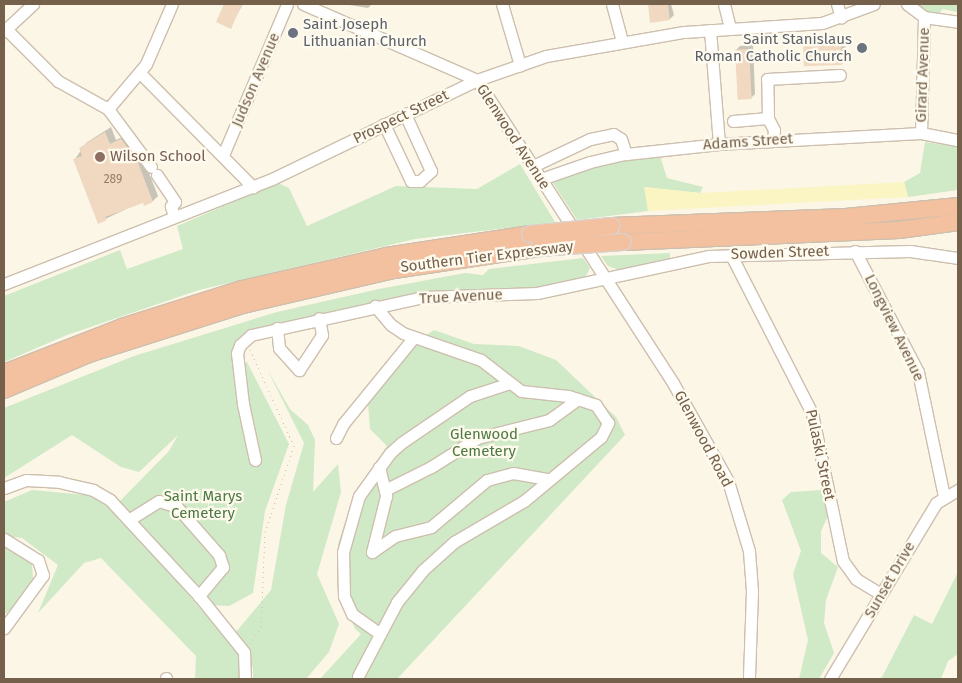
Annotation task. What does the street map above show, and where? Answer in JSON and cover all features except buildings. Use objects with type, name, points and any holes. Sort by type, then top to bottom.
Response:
[{"type":"highway","name":"Southern Tier Expressway","points":[[4,373],[122,327],[242,290],[386,256],[530,234],[612,226],[846,217],[958,206]]},
{"type":"highway","name":"Southern Tier Expressway","points":[[4,390],[89,354],[243,305],[394,270],[539,248],[624,242],[900,230],[958,222]]},
{"type":"highway","points":[[900,230],[958,233]]},
{"type":"street","points":[[33,4],[5,30],[58,81],[108,109],[175,202]]},
{"type":"street","points":[[108,109],[140,73],[172,4]]},
{"type":"street","name":"Judson Avenue","points":[[223,155],[287,4]]},
{"type":"street","name":"Glenwood Avenue","points":[[303,4],[477,80],[603,277]]},
{"type":"street","points":[[502,4],[520,65]]},
{"type":"street","points":[[612,4],[622,41]]},
{"type":"street","points":[[724,4],[730,28]]},
{"type":"street","points":[[837,4],[841,17]]},
{"type":"street","name":"Prospect Street","points":[[4,284],[253,187],[477,80],[520,65],[569,50],[622,41],[730,28],[822,23],[874,4]]},
{"type":"street","points":[[907,4],[924,17],[958,22]]},
{"type":"street","name":"Girard Avenue","points":[[921,133],[924,17]]},
{"type":"street","points":[[710,30],[719,144]]},
{"type":"street","points":[[140,73],[253,187]]},
{"type":"street","points":[[773,140],[774,130],[768,118],[767,79],[840,75]]},
{"type":"street","points":[[384,124],[411,181],[420,181],[431,171],[405,114]]},
{"type":"street","points":[[733,121],[768,118]]},
{"type":"street","name":"Adams Street","points":[[541,179],[590,162],[626,154],[719,144],[921,133],[958,140]]},
{"type":"street","points":[[533,166],[590,139],[613,134],[622,139],[626,154]]},
{"type":"street","points":[[174,217],[171,206],[175,202],[182,202],[189,212]]},
{"type":"street","name":"Longview Avenue","points":[[855,251],[918,372],[944,496]]},
{"type":"street","name":"Sowden Street","points":[[603,277],[676,261],[731,255],[910,251],[958,258]]},
{"type":"street","name":"Pulaski Street","points":[[731,255],[812,413],[843,561],[856,579],[881,594]]},
{"type":"street","name":"True Avenue","points":[[247,338],[277,328],[375,306],[447,295],[537,293],[603,277]]},
{"type":"street","name":"Glenwood Road","points":[[603,277],[674,383],[728,480],[749,551],[752,591],[749,679]]},
{"type":"street","points":[[356,678],[397,602],[423,570],[454,542],[524,501],[606,430],[608,423],[604,414],[596,405],[578,399],[521,391],[508,384],[501,373],[481,360],[414,337],[391,325],[375,306]]},
{"type":"street","points":[[277,328],[279,348],[299,370],[322,336],[319,318]]},
{"type":"street","points":[[336,438],[343,424],[414,337]]},
{"type":"street","points":[[247,338],[237,353],[243,404],[255,460]]},
{"type":"street","points":[[379,633],[358,620],[348,605],[344,552],[359,496],[390,453],[446,411],[470,396],[508,384]]},
{"type":"street","points":[[385,490],[431,468],[477,438],[549,420],[578,399]]},
{"type":"street","points":[[379,466],[385,490],[372,552],[395,536],[431,527],[487,480],[513,473],[546,480]]},
{"type":"street","points":[[4,488],[26,480],[72,484],[101,494],[130,519],[199,596],[244,652],[245,679]]},
{"type":"street","name":"Sunset Drive","points":[[830,679],[936,503],[944,496],[958,490]]},
{"type":"street","points":[[130,519],[159,501],[177,507],[219,555],[223,567],[220,573],[199,596]]},
{"type":"street","points":[[4,539],[18,545],[38,560],[43,575],[4,628]]},
{"type":"path","points":[[244,652],[261,627],[265,532],[294,446],[247,338]]},
{"type":"green space","points":[[913,4],[958,4],[958,12],[942,9],[939,16],[918,10]]},
{"type":"green space","points":[[925,142],[958,147],[958,190],[908,197],[904,182],[920,173]]},
{"type":"green space","points":[[660,156],[667,178],[703,187],[700,193],[645,187],[648,211],[577,220],[553,183],[558,178],[600,165]]},
{"type":"green space","points":[[520,164],[555,222],[415,239],[199,290],[67,335],[4,362],[4,296],[120,250],[127,269],[183,249],[177,226],[278,183],[289,188],[307,226],[396,186],[477,189]]},
{"type":"green space","points":[[670,253],[670,258],[619,270],[608,266],[601,256]]},
{"type":"green space","name":"Saint Marys Cemetery","points":[[583,258],[590,268],[585,278],[528,290],[456,291],[365,304],[246,333],[239,338],[234,364],[247,362],[289,444],[265,511],[253,593],[229,606],[211,605],[118,503],[169,451],[178,435],[139,472],[121,467],[72,435],[4,478],[4,408],[134,356],[277,312],[379,289],[465,273],[483,275],[489,269]]},
{"type":"green space","name":"Glenwood Cemetery","points":[[434,330],[474,344],[519,346],[556,360],[616,417],[625,435],[397,679],[320,679],[361,634],[355,629],[337,586],[338,544],[354,494],[387,446],[370,429],[368,403],[412,345]]},
{"type":"green space","points":[[267,369],[290,409],[308,425],[315,440],[313,492],[338,464],[341,492],[317,574],[339,624],[329,652],[306,679],[253,679],[253,668],[236,632],[271,590],[286,505],[304,443]]},
{"type":"green space","points":[[32,490],[96,496],[140,538],[238,653],[240,679],[195,679],[196,656],[101,558],[84,563],[38,613],[58,565],[22,538],[4,536],[4,502]]},
{"type":"green space","points":[[823,490],[828,516],[821,531],[821,553],[838,567],[826,600],[824,623],[834,653],[819,679],[799,679],[808,640],[793,574],[801,551],[782,500],[791,492]]},
{"type":"green space","points":[[4,544],[32,564],[33,579],[14,607],[4,615]]},
{"type":"green space","points":[[958,572],[958,654],[948,661],[941,679],[881,679],[914,615],[932,624]]},
{"type":"sand","points":[[904,182],[908,197],[648,211],[644,187],[700,193]]},
{"type":"place","name":"Saint Joseph Lithuanian Church","points":[[293,33]]},
{"type":"place","name":"Saint Stanislaus Roman Catholic Church","points":[[862,48]]},
{"type":"place","name":"Wilson School","points":[[100,157]]}]
